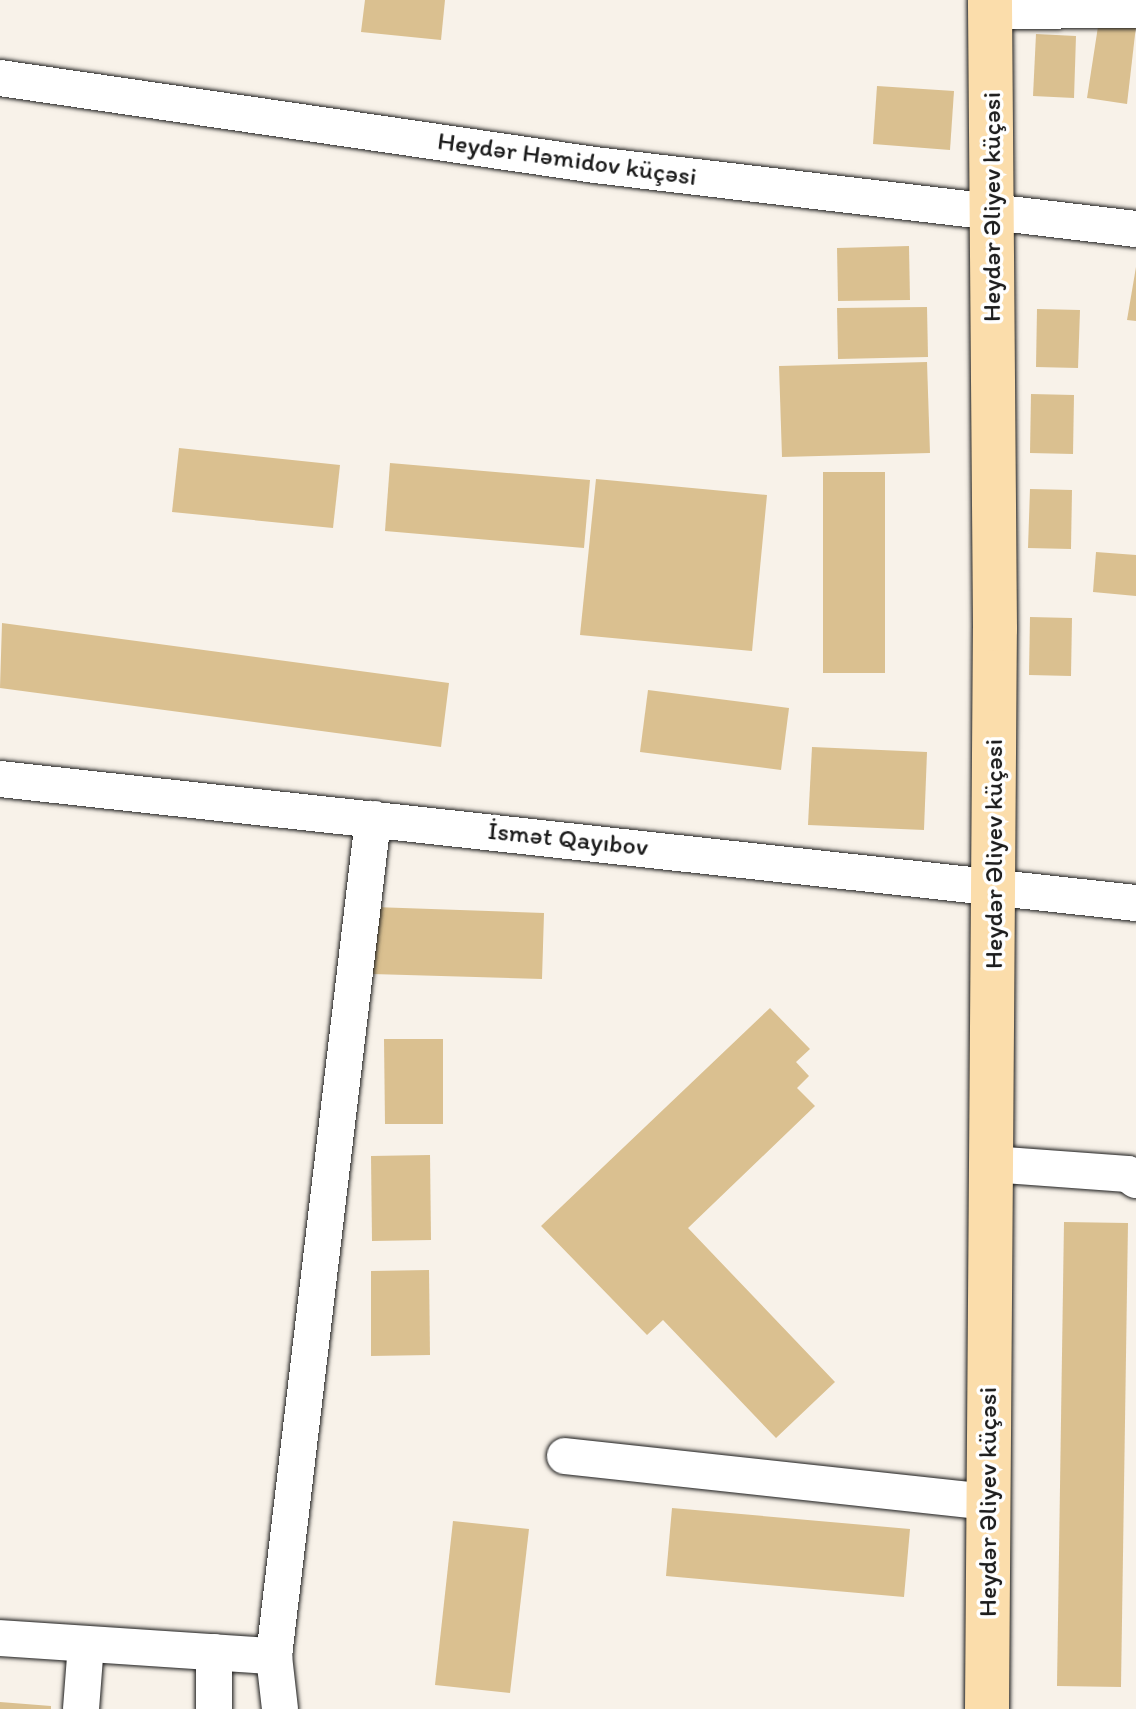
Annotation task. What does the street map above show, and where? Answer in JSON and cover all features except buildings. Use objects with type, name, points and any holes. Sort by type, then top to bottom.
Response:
[{"type":"main road","name":"Heydər Əliyev küçəsi","points":[[987,1709],[993,885],[990,6]]},
{"type":"street","points":[[990,6],[1136,10]]},
{"type":"street","name":"Heydər Həmidov küçəsi","points":[[0,78],[595,165],[1136,229]]},
{"type":"street","name":"İsmət Qayıbov","points":[[0,779],[1136,903]]},
{"type":"street","points":[[280,1709],[274,1656],[373,819]]},
{"type":"street","points":[[991,1164],[1128,1174],[1136,1180]]},
{"type":"street","points":[[565,1456],[988,1502]]},
{"type":"street","points":[[0,1638],[274,1656]]},
{"type":"street","points":[[81,1709],[86,1644]]},
{"type":"street","points":[[214,1652],[214,1709]]}]
